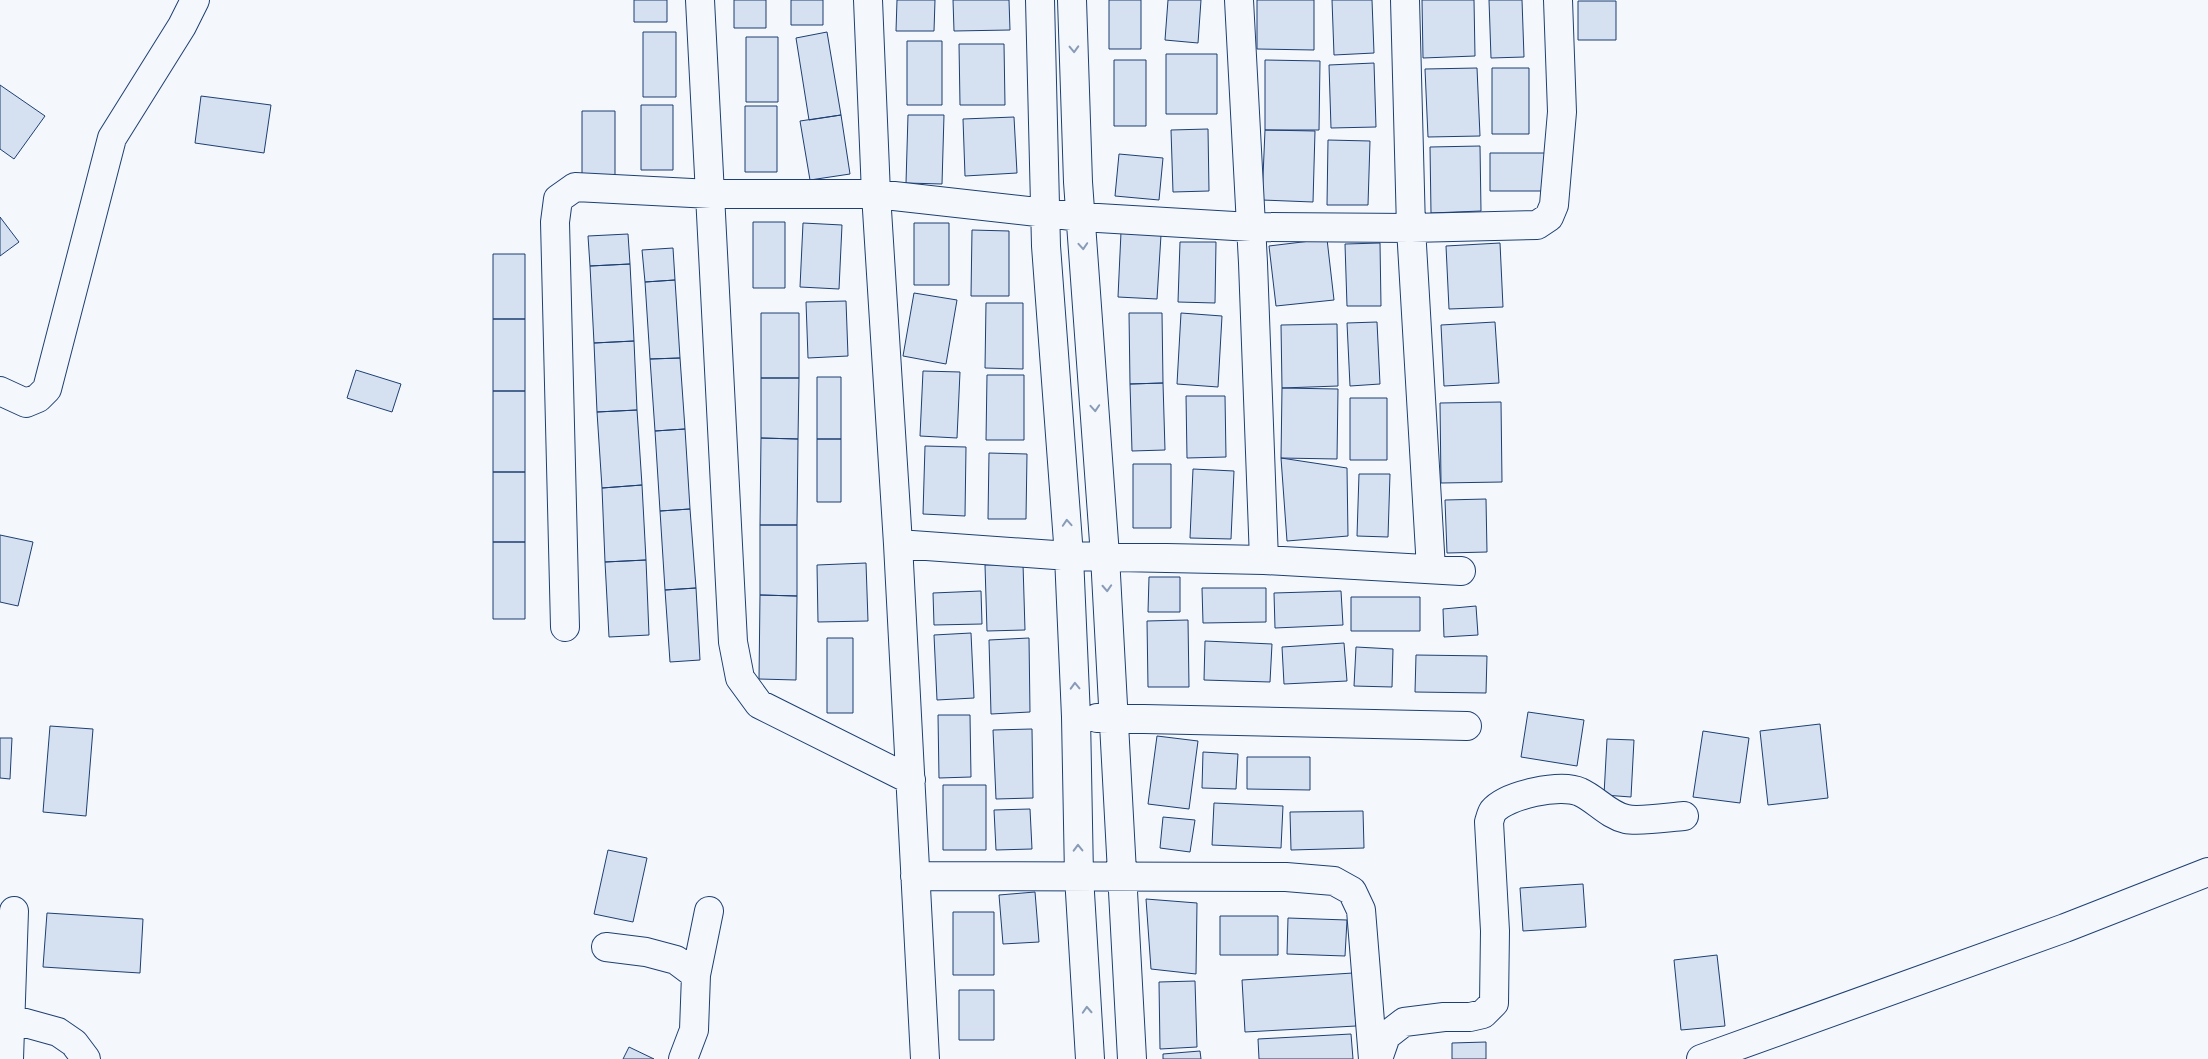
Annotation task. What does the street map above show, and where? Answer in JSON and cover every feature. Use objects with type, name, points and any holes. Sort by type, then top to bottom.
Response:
[{"type":"street","points":[[0,391],[26,403],[38,398],[47,388],[112,138],[182,26],[195,0]]},
{"type":"street","points":[[700,0],[733,642],[740,678],[759,704],[911,780]]},
{"type":"street","points":[[868,0],[876,194],[898,544],[925,1059]]},
{"type":"street","points":[[1040,0],[1047,214],[1046,246],[1069,556],[1076,717],[1079,876],[1090,1059]]},
{"type":"street","points":[[1072,0],[1081,217],[1105,556],[1132,1059]]},
{"type":"street","points":[[1239,0],[1252,227],[1264,560]]},
{"type":"street","points":[[1405,0],[1411,228],[1431,569]]},
{"type":"street","points":[[565,627],[555,222],[558,200],[575,187],[710,194],[876,194],[1081,217],[1252,227],[1411,228],[1537,224],[1549,217],[1554,205],[1562,112],[1558,0]]},
{"type":"street","points":[[898,544],[1069,556],[1264,560],[1460,571]]},
{"type":"street","points":[[1076,717],[1467,726]]},
{"type":"street","points":[[1378,1059],[1386,1036],[1404,1022],[1444,1017],[1470,1017],[1483,1014],[1494,1003],[1495,931],[1489,822],[1492,812],[1501,804],[1531,794],[1564,788],[1580,792],[1607,811],[1627,819],[1684,816]]},
{"type":"street","points":[[1701,1059],[2065,928],[2208,872]]},
{"type":"street","points":[[915,876],[1295,878],[1334,881],[1352,891],[1361,910],[1373,1059]]},
{"type":"street","points":[[9,1059],[5,1016],[14,911]]},
{"type":"street","points":[[683,1059],[694,1030],[696,975],[709,911]]},
{"type":"street","points":[[606,947],[646,952],[676,960],[696,975]]},
{"type":"street","points":[[5,1016],[58,1032],[74,1043],[86,1059]]},
{"type":"building","points":[[634,0],[667,0],[667,22],[634,22]]},
{"type":"building","points":[[734,0],[766,0],[766,28],[734,28]]},
{"type":"building","points":[[791,0],[823,0],[823,25],[791,25]]},
{"type":"building","points":[[897,0],[935,0],[934,31],[896,31]]},
{"type":"building","points":[[953,0],[1009,0],[1010,30],[954,31]]},
{"type":"building","points":[[1109,0],[1141,0],[1141,49],[1109,49]]},
{"type":"building","points":[[1168,0],[1201,0],[1198,43],[1165,40]]},
{"type":"building","points":[[1257,0],[1314,0],[1314,50],[1257,49]]},
{"type":"building","points":[[1332,0],[1372,0],[1374,53],[1334,55]]},
{"type":"building","points":[[1422,0],[1474,0],[1475,56],[1423,58]]},
{"type":"building","points":[[1489,0],[1522,0],[1524,57],[1491,58]]},
{"type":"building","points":[[1578,1],[1616,1],[1616,40],[1578,40]]},
{"type":"building","points":[[643,32],[676,32],[676,97],[643,97]]},
{"type":"building","points":[[827,32],[841,115],[809,120],[796,38]]},
{"type":"building","points":[[746,37],[778,37],[778,102],[746,102]]},
{"type":"building","points":[[907,41],[942,41],[942,105],[907,105]]},
{"type":"building","points":[[959,44],[1004,44],[1005,105],[960,105]]},
{"type":"building","points":[[1166,54],[1217,54],[1217,114],[1166,114]]},
{"type":"building","points":[[1114,60],[1146,60],[1146,126],[1114,126]]},
{"type":"building","points":[[1265,60],[1320,61],[1319,130],[1265,130]]},
{"type":"building","points":[[1374,63],[1376,127],[1331,128],[1329,65]]},
{"type":"building","points":[[1477,68],[1480,136],[1428,137],[1425,69]]},
{"type":"building","points":[[1492,68],[1529,68],[1529,134],[1492,134]]},
{"type":"building","points":[[0,85],[45,116],[14,159],[0,149]]},
{"type":"building","points":[[201,96],[271,105],[264,153],[195,143]]},
{"type":"building","points":[[641,105],[673,105],[673,170],[641,170]]},
{"type":"building","points":[[745,106],[777,106],[777,172],[745,172]]},
{"type":"building","points":[[582,111],[615,111],[615,176],[582,176]]},
{"type":"building","points":[[841,115],[850,174],[810,180],[800,121]]},
{"type":"building","points":[[908,115],[944,115],[942,184],[906,183]]},
{"type":"building","points":[[1014,117],[1017,173],[965,176],[963,119]]},
{"type":"building","points":[[1208,129],[1209,191],[1173,192],[1171,130]]},
{"type":"building","points":[[1265,130],[1315,131],[1313,202],[1262,200]]},
{"type":"building","points":[[1328,140],[1370,141],[1368,205],[1327,205]]},
{"type":"building","points":[[1480,146],[1481,211],[1431,213],[1430,147]]},
{"type":"building","points":[[1490,153],[1550,153],[1550,191],[1490,191]]},
{"type":"building","points":[[1119,154],[1163,158],[1159,200],[1115,196]]},
{"type":"building","points":[[0,217],[19,242],[0,256]]},
{"type":"building","points":[[753,222],[785,222],[785,288],[753,288]]},
{"type":"building","points":[[803,223],[842,225],[839,289],[800,287]]},
{"type":"building","points":[[914,223],[949,223],[949,285],[914,285]]},
{"type":"building","points":[[972,230],[1009,231],[1009,296],[971,296]]},
{"type":"building","points":[[1121,232],[1161,235],[1157,299],[1118,297]]},
{"type":"building","points":[[628,234],[630,264],[590,266],[588,236]]},
{"type":"building","points":[[1327,239],[1334,300],[1276,306],[1269,246]]},
{"type":"building","points":[[1180,242],[1216,242],[1215,303],[1178,302]]},
{"type":"building","points":[[1380,243],[1381,306],[1347,306],[1345,244]]},
{"type":"building","points":[[1500,243],[1503,307],[1449,309],[1446,246]]},
{"type":"building","points":[[673,248],[675,280],[645,282],[642,250]]},
{"type":"building","points":[[493,254],[525,254],[525,319],[493,319]]},
{"type":"building","points":[[630,264],[634,341],[594,343],[590,266]]},
{"type":"building","points":[[675,280],[680,358],[650,359],[645,282]]},
{"type":"building","points":[[914,293],[957,300],[946,364],[903,356]]},
{"type":"building","points":[[846,301],[848,356],[808,358],[806,302]]},
{"type":"building","points":[[986,303],[1023,303],[1023,369],[985,368]]},
{"type":"building","points":[[761,313],[799,313],[799,378],[761,378]]},
{"type":"building","points":[[1129,313],[1162,313],[1163,383],[1130,384]]},
{"type":"building","points":[[1181,313],[1222,316],[1218,387],[1177,384]]},
{"type":"building","points":[[493,319],[525,319],[525,391],[493,391]]},
{"type":"building","points":[[1377,322],[1380,384],[1350,386],[1347,323]]},
{"type":"building","points":[[1495,322],[1499,383],[1444,386],[1441,325]]},
{"type":"building","points":[[1337,324],[1338,386],[1282,388],[1281,325]]},
{"type":"building","points":[[634,341],[637,410],[597,412],[594,343]]},
{"type":"building","points":[[680,358],[685,429],[655,431],[650,359]]},
{"type":"building","points":[[356,370],[401,384],[392,412],[347,398]]},
{"type":"building","points":[[923,371],[960,372],[957,438],[920,436]]},
{"type":"building","points":[[987,375],[1024,375],[1024,440],[986,440]]},
{"type":"building","points":[[817,377],[841,377],[841,439],[817,439]]},
{"type":"building","points":[[761,378],[799,378],[798,439],[761,438]]},
{"type":"building","points":[[1163,383],[1165,450],[1132,451],[1130,384]]},
{"type":"building","points":[[1282,388],[1338,389],[1337,459],[1281,458]]},
{"type":"building","points":[[493,391],[525,391],[525,472],[493,472]]},
{"type":"building","points":[[1186,396],[1225,396],[1226,457],[1187,458]]},
{"type":"building","points":[[1350,398],[1387,398],[1387,460],[1350,460]]},
{"type":"building","points":[[1501,402],[1502,482],[1441,483],[1440,403]]},
{"type":"building","points":[[637,410],[642,485],[602,488],[597,412]]},
{"type":"building","points":[[685,429],[690,509],[660,511],[655,431]]},
{"type":"building","points":[[761,438],[798,439],[797,525],[760,525]]},
{"type":"building","points":[[817,439],[841,439],[841,502],[817,502]]},
{"type":"building","points":[[925,446],[966,447],[965,516],[923,514]]},
{"type":"building","points":[[989,453],[1027,454],[1026,519],[988,519]]},
{"type":"building","points":[[1281,458],[1347,468],[1348,536],[1287,541]]},
{"type":"building","points":[[1133,464],[1171,464],[1171,528],[1133,528]]},
{"type":"building","points":[[1193,469],[1234,471],[1231,539],[1190,538]]},
{"type":"building","points":[[493,472],[525,472],[525,542],[493,542]]},
{"type":"building","points":[[1359,474],[1390,474],[1388,537],[1357,536]]},
{"type":"building","points":[[642,485],[646,560],[605,562],[602,488]]},
{"type":"building","points":[[1486,499],[1487,552],[1447,553],[1445,500]]},
{"type":"building","points":[[690,509],[696,588],[665,590],[660,511]]},
{"type":"building","points":[[760,525],[797,525],[797,596],[760,595]]},
{"type":"building","points":[[0,535],[33,542],[18,606],[0,602]]},
{"type":"building","points":[[493,542],[525,542],[525,619],[493,619]]},
{"type":"building","points":[[646,560],[649,635],[609,637],[605,562]]},
{"type":"building","points":[[866,563],[868,621],[818,622],[817,565]]},
{"type":"building","points":[[1023,564],[1025,630],[987,631],[985,565]]},
{"type":"building","points":[[1149,577],[1180,577],[1180,612],[1148,612]]},
{"type":"building","points":[[696,588],[700,660],[670,662],[665,590]]},
{"type":"building","points":[[1202,588],[1266,588],[1266,622],[1203,623]]},
{"type":"building","points":[[981,591],[982,624],[934,625],[933,593]]},
{"type":"building","points":[[1341,591],[1343,625],[1275,628],[1274,593]]},
{"type":"building","points":[[760,595],[797,596],[796,680],[759,679]]},
{"type":"building","points":[[1351,597],[1420,597],[1420,631],[1351,631]]},
{"type":"building","points":[[1476,606],[1478,635],[1444,637],[1443,609]]},
{"type":"building","points":[[1188,620],[1189,687],[1148,687],[1147,621]]},
{"type":"building","points":[[971,633],[974,698],[937,700],[934,635]]},
{"type":"building","points":[[827,638],[853,638],[853,713],[827,713]]},
{"type":"building","points":[[1029,638],[1030,712],[991,714],[989,640]]},
{"type":"building","points":[[1205,641],[1272,644],[1270,682],[1204,680]]},
{"type":"building","points":[[1344,643],[1347,681],[1284,684],[1282,647]]},
{"type":"building","points":[[1356,647],[1393,649],[1392,687],[1354,686]]},
{"type":"building","points":[[1416,655],[1487,656],[1486,693],[1415,692]]},
{"type":"building","points":[[1528,712],[1584,720],[1577,766],[1521,757]]},
{"type":"building","points":[[938,715],[970,715],[971,777],[939,778]]},
{"type":"building","points":[[1820,724],[1828,798],[1768,805],[1760,731]]},
{"type":"building","points":[[50,726],[93,729],[86,816],[43,812]]},
{"type":"building","points":[[1032,729],[1033,798],[996,799],[993,730]]},
{"type":"building","points":[[1703,731],[1749,738],[1740,803],[1693,797]]},
{"type":"building","points":[[1157,736],[1198,741],[1189,809],[1148,804]]},
{"type":"building","points":[[0,738],[12,738],[10,779],[0,778]]},
{"type":"building","points":[[1607,739],[1634,740],[1631,797],[1604,795]]},
{"type":"building","points":[[1203,752],[1238,754],[1236,789],[1202,788]]},
{"type":"building","points":[[1247,757],[1310,757],[1310,790],[1247,789]]},
{"type":"building","points":[[943,785],[986,785],[986,850],[943,850]]},
{"type":"building","points":[[1214,803],[1283,806],[1281,848],[1212,845]]},
{"type":"building","points":[[1030,809],[1032,849],[996,850],[994,810]]},
{"type":"building","points":[[1363,811],[1364,848],[1291,850],[1290,812]]},
{"type":"building","points":[[1163,817],[1195,820],[1190,852],[1160,848]]},
{"type":"building","points":[[608,850],[647,858],[633,922],[594,914]]},
{"type":"building","points":[[1583,884],[1586,927],[1523,931],[1520,888]]},
{"type":"building","points":[[1035,892],[1039,942],[1003,944],[999,895]]},
{"type":"building","points":[[1146,899],[1197,903],[1196,974],[1151,969]]},
{"type":"building","points":[[953,912],[994,912],[994,975],[953,975]]},
{"type":"building","points":[[47,913],[143,919],[140,973],[43,967]]},
{"type":"building","points":[[1220,916],[1278,916],[1278,955],[1220,955]]},
{"type":"building","points":[[1288,918],[1347,920],[1345,956],[1287,954]]},
{"type":"building","points":[[1717,955],[1725,1026],[1681,1030],[1674,960]]},
{"type":"building","points":[[1353,973],[1356,1026],[1245,1032],[1242,980]]},
{"type":"building","points":[[1195,981],[1197,1047],[1160,1049],[1159,982]]},
{"type":"building","points":[[959,990],[994,990],[994,1040],[959,1040]]},
{"type":"building","points":[[1351,1034],[1353,1059],[1259,1059],[1258,1039]]},
{"type":"building","points":[[1486,1042],[1486,1059],[1452,1059],[1452,1043]]},
{"type":"building","points":[[629,1047],[654,1059],[623,1059]]},
{"type":"building","points":[[1200,1051],[1201,1059],[1163,1059],[1163,1054]]}]
